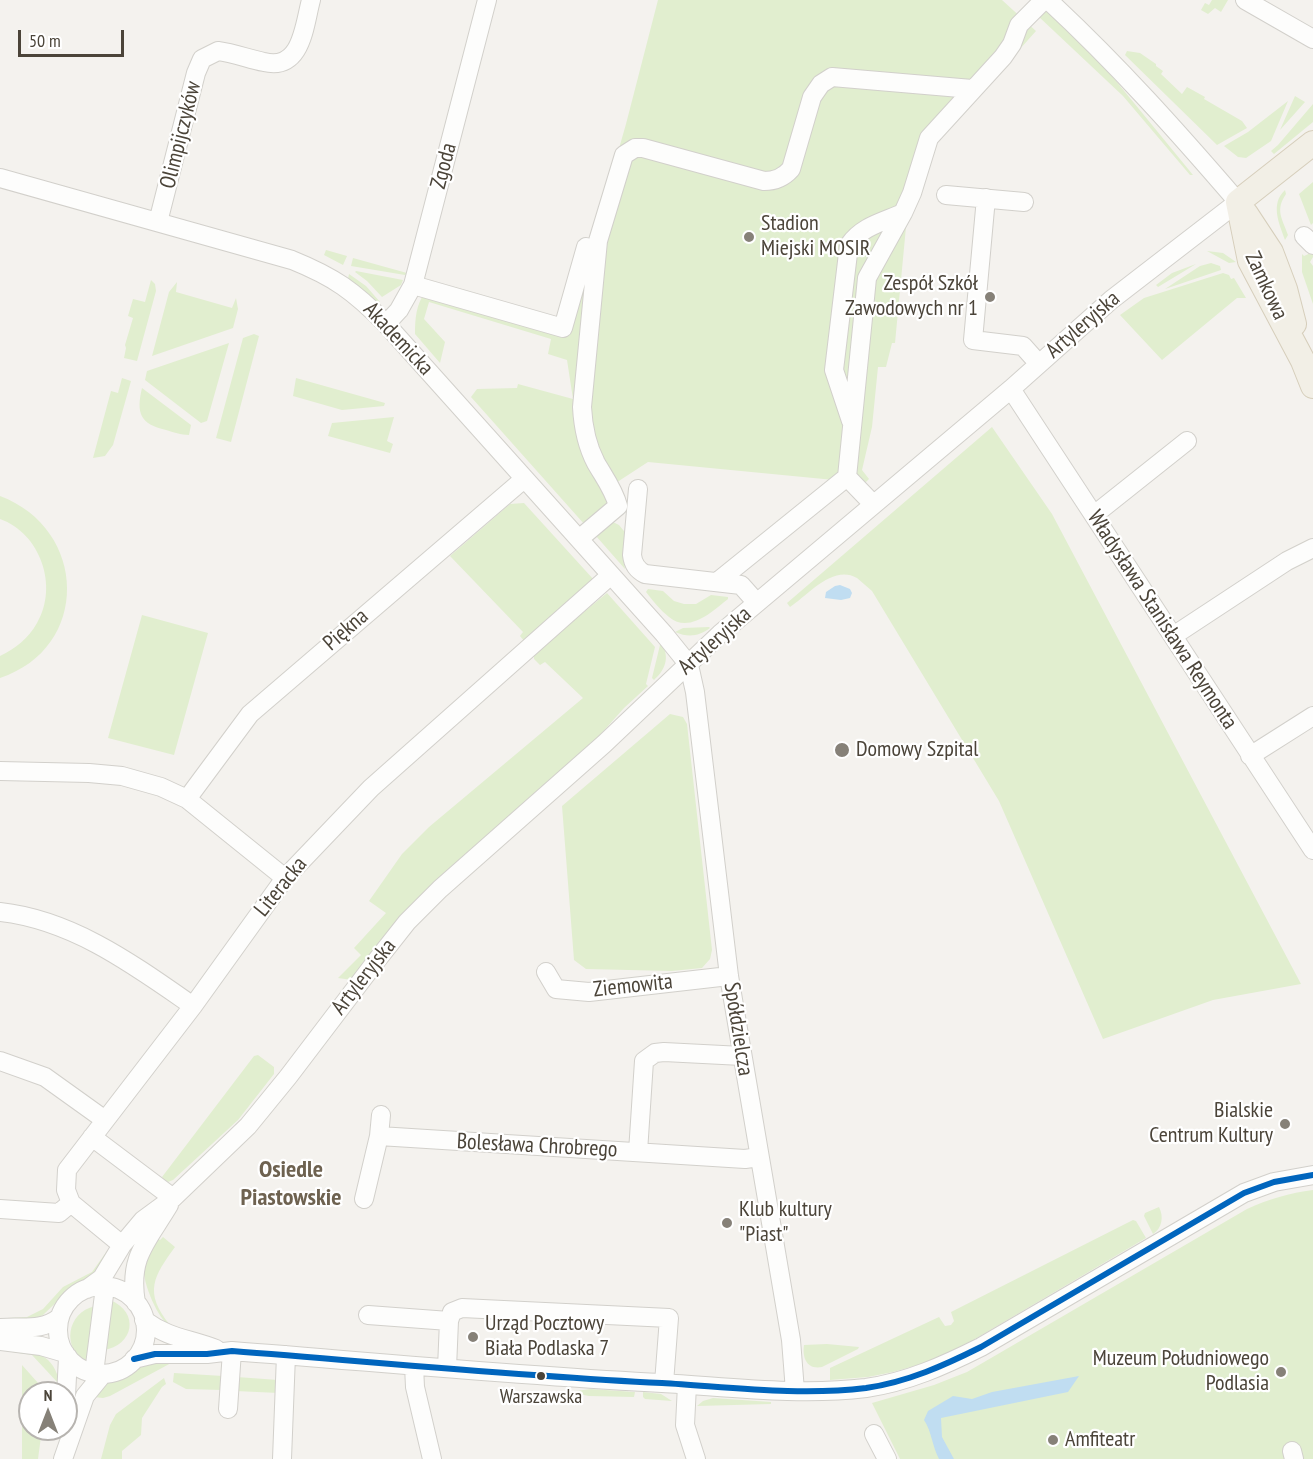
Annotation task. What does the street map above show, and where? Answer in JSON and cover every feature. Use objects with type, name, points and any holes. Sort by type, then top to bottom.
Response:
[{"type":"main road","name":"Artyleryjska","points":[[1238,202],[1313,143]]},
{"type":"main road","name":"Zamkowa","points":[[1238,202],[1271,252],[1308,358],[1313,386]]},
{"type":"street","name":"Olimpijczyków","points":[[158,222],[196,73],[202,59],[218,51],[267,63],[278,64],[287,60],[298,48],[311,0]]},
{"type":"street","name":"Zgoda","points":[[386,324],[399,310],[413,285],[446,181],[487,0]]},
{"type":"street","points":[[717,582],[847,477],[867,278],[912,193],[929,138],[1012,45],[1019,25],[1046,0],[1128,77],[1238,202]]},
{"type":"street","points":[[1245,0],[1313,39]]},
{"type":"street","points":[[618,506],[594,459],[585,430],[582,407],[598,241],[622,159],[627,151],[643,148],[764,181],[777,180],[791,170],[812,97],[821,84],[832,77],[972,89]]},
{"type":"street","name":"Akademicka","points":[[0,178],[292,260],[320,271],[347,288],[386,324],[673,644],[689,665]]},
{"type":"street","points":[[946,195],[1024,202]]},
{"type":"street","points":[[986,198],[973,340],[1023,346],[1039,364]]},
{"type":"street","name":"Artyleryjska","points":[[60,1317],[70,1300],[96,1288],[123,1245],[143,1220],[173,1198],[248,1126],[407,922],[440,889],[604,744],[720,634],[1011,389],[1111,300],[1238,202]]},
{"type":"street","points":[[853,425],[834,370],[849,245],[860,232],[903,213]]},
{"type":"street","points":[[563,328],[586,247]]},
{"type":"street","points":[[413,285],[589,335]]},
{"type":"street","name":"Władysława Stanisława Reymonta","points":[[1011,389],[1313,850]]},
{"type":"street","points":[[1094,515],[1187,441]]},
{"type":"street","points":[[847,477],[873,504]]},
{"type":"street","name":"Piękna","points":[[187,799],[250,714],[524,479]]},
{"type":"street","points":[[638,489],[632,555],[639,571],[645,574],[741,585],[757,603]]},
{"type":"street","points":[[579,539],[618,506],[636,508]]},
{"type":"street","points":[[1173,636],[1287,561],[1313,548]]},
{"type":"street","name":"Literacka","points":[[71,1203],[65,1182],[67,1170],[193,1006],[285,878],[371,788],[611,575]]},
{"type":"street","name":"Spółdzielcza","points":[[689,665],[696,704],[729,976],[791,1340],[795,1391]]},
{"type":"street","points":[[1250,756],[1313,716]]},
{"type":"street","points":[[0,771],[89,773],[122,776],[152,783],[187,799],[285,878]]},
{"type":"street","points":[[0,912],[17,914],[54,926],[95,943],[125,959],[193,1006]]},
{"type":"street","name":"Ziemowita","points":[[546,972],[556,989],[589,992],[729,976]]},
{"type":"street","points":[[638,1152],[644,1061],[655,1053],[664,1052],[742,1056]]},
{"type":"street","points":[[0,1061],[45,1077],[105,1120]]},
{"type":"street","points":[[363,1199],[379,1136],[381,1115]]},
{"type":"street","name":"Bolesława Chrobrego","points":[[379,1136],[745,1159],[759,1158]]},
{"type":"street","points":[[92,1137],[173,1198]]},
{"type":"street","points":[[144,1320],[159,1331],[173,1337],[228,1351],[687,1385],[795,1391],[866,1388],[889,1384],[931,1371],[981,1347],[1244,1193],[1274,1182],[1313,1175]]},
{"type":"street","name":"Artyleryjska","points":[[136,1303],[133,1280],[137,1259],[173,1198]]},
{"type":"street","points":[[0,1209],[59,1213],[71,1203],[123,1245]]},
{"type":"street","points":[[0,1341],[41,1346],[66,1355],[77,1366],[98,1373],[120,1370],[134,1359],[144,1341],[144,1320],[136,1303],[125,1293],[96,1288],[98,1373],[85,1396],[63,1459]]},
{"type":"street","points":[[447,1368],[449,1321],[452,1312],[462,1308],[669,1318],[664,1383]]},
{"type":"street","points":[[368,1315],[449,1321]]},
{"type":"street","points":[[0,1328],[38,1328],[60,1317]]},
{"type":"street","points":[[60,1317],[58,1332],[66,1355],[66,1381]]},
{"type":"street","points":[[134,1359],[155,1354],[207,1354],[228,1351]]},
{"type":"street","points":[[228,1351],[228,1409]]},
{"type":"street","points":[[282,1459],[286,1355]]},
{"type":"street","points":[[414,1366],[416,1387],[432,1459]]},
{"type":"street","points":[[687,1385],[686,1430],[696,1459]]},
{"type":"street","points":[[874,1434],[887,1459]]},
{"type":"street","points":[[58,1459],[60,1441]]},
{"type":"green space","name":"Stadion Miejski MOSIR","points":[[658,0],[1002,0],[1036,31],[938,141],[920,198],[906,227],[895,343],[892,343],[886,367],[878,367],[872,427],[862,470],[869,479],[865,483],[648,462],[605,490],[607,503],[585,525],[471,397],[477,389],[517,388],[518,384],[573,399],[567,360],[548,354],[551,339],[429,302],[424,319],[445,342],[440,363],[415,334],[416,318],[425,292],[565,333],[626,124]]},
{"type":"green space","points":[[1212,0],[1228,0],[1221,12],[1215,8],[1208,14],[1201,10],[1205,3],[1209,5]]},
{"type":"green space","points":[[1048,12],[1098,59],[1193,175],[1190,175],[1123,96],[1038,16]]},
{"type":"green space","points":[[1127,51],[1140,53],[1156,64],[1163,71],[1161,74],[1182,94],[1187,87],[1242,121],[1247,128],[1217,145],[1125,55]]},
{"type":"green space","points":[[1295,96],[1305,102],[1280,130]]},
{"type":"green space","points":[[1288,101],[1271,141],[1246,158],[1238,157],[1224,146],[1248,132]]},
{"type":"green space","points":[[1313,104],[1313,122],[1274,154],[1271,151]]},
{"type":"green space","points":[[1313,182],[1313,223],[1311,225],[1299,194]]},
{"type":"green space","points":[[1285,190],[1286,194],[1280,210],[1288,235],[1285,240],[1278,220],[1277,207],[1280,195]]},
{"type":"green space","points":[[326,250],[347,256],[343,265],[324,255]]},
{"type":"green space","points":[[1207,251],[1223,253],[1236,262],[1229,263]]},
{"type":"green space","points":[[1313,252],[1310,262],[1313,266],[1313,304],[1302,272],[1302,254],[1304,256]]},
{"type":"green space","points":[[353,258],[407,273],[405,275],[351,266]]},
{"type":"green space","points":[[1211,263],[1220,266],[1221,270],[1165,289],[1200,266]]},
{"type":"green space","points":[[1196,264],[1158,287],[1156,285],[1172,273]]},
{"type":"green space","points":[[356,271],[403,280],[401,285],[382,297]]},
{"type":"green space","points":[[1223,273],[1229,275],[1231,279],[1234,278],[1246,298],[1237,298],[1162,360],[1120,315],[1144,298]]},
{"type":"green space","points":[[349,274],[366,286],[380,302],[373,300],[348,279]]},
{"type":"green space","points":[[151,280],[155,284],[156,291],[137,361],[124,358],[125,345],[133,318],[128,316],[133,299],[145,302]]},
{"type":"green space","points":[[177,282],[176,292],[232,308],[236,298],[238,309],[233,328],[152,356],[169,292]]},
{"type":"green space","points":[[254,334],[259,336],[231,442],[216,438],[243,338]]},
{"type":"green space","points":[[229,343],[207,421],[201,423],[145,380],[147,371]]},
{"type":"green space","points":[[122,378],[131,381],[113,445],[105,456],[93,458],[111,391],[118,393]]},
{"type":"green space","points":[[296,378],[385,403],[384,406],[342,410],[293,396]]},
{"type":"green space","points":[[142,388],[191,425],[189,435],[157,427],[145,421],[140,411]]},
{"type":"green space","points":[[394,417],[387,441],[393,444],[390,453],[328,436],[332,423]]},
{"type":"green space","points":[[992,427],[1052,514],[1301,984],[1213,1000],[1103,1039],[999,801],[872,591],[857,578],[839,575],[821,583],[790,607],[787,603]]},
{"type":"green space","points":[[0,496],[29,512],[50,534],[63,560],[67,588],[63,616],[51,642],[30,663],[0,678],[0,656],[30,634],[37,623],[46,593],[46,578],[42,562],[26,536],[14,526],[0,519]]},
{"type":"green space","points":[[524,503],[594,580],[525,642],[520,636],[523,632],[450,556],[510,504]]},
{"type":"green space","points":[[613,522],[619,525],[628,536],[623,555],[625,569],[596,536]]},
{"type":"green space","points":[[648,589],[663,591],[674,601],[684,604],[696,604],[711,595],[728,597],[728,599],[700,619],[693,622],[677,622],[669,617],[646,592]]},
{"type":"green space","points":[[607,593],[655,647],[646,684],[648,686],[352,980],[338,978],[361,955],[354,948],[386,913],[369,901],[402,854],[429,827],[583,698],[545,662],[540,665],[534,659],[534,653]]},
{"type":"green space","points":[[142,615],[208,633],[174,755],[108,738]]},
{"type":"green space","points":[[683,628],[710,628],[694,635],[675,632]]},
{"type":"green space","points":[[662,644],[666,654],[665,664],[654,680],[652,678]]},
{"type":"green space","points":[[670,714],[683,717],[687,724],[712,950],[710,959],[702,968],[672,971],[586,969],[574,960],[562,806]]},
{"type":"green space","points":[[258,1055],[274,1067],[274,1074],[238,1120],[173,1180],[164,1181],[162,1177],[254,1056]]},
{"type":"green space","points":[[1313,1190],[1313,1459],[900,1459],[872,1403],[934,1385],[967,1372],[1247,1209],[1279,1197]]},
{"type":"green space","points":[[1159,1207],[1161,1222],[1153,1234],[1144,1216],[1145,1213]]},
{"type":"green space","points":[[1133,1220],[1136,1221],[1146,1238],[958,1349],[893,1372],[868,1377],[830,1380],[830,1368],[939,1317],[945,1326],[951,1325],[954,1321],[951,1312]]},
{"type":"green space","points":[[156,1237],[160,1240],[163,1237],[175,1247],[157,1276],[154,1293],[156,1303],[170,1325],[156,1309],[144,1275],[146,1261]]},
{"type":"green space","points":[[107,1251],[100,1269],[86,1282],[68,1291],[43,1315],[7,1323],[7,1318],[27,1317],[43,1309],[63,1287],[92,1272]]},
{"type":"green space","points":[[110,1300],[120,1305],[126,1312],[129,1328],[127,1336],[121,1342],[103,1350]]},
{"type":"green space","points":[[95,1306],[86,1363],[73,1349],[71,1332],[78,1316]]},
{"type":"green space","points":[[827,1344],[859,1347],[822,1367],[809,1365],[804,1354],[804,1345]]},
{"type":"green space","points":[[5,1347],[39,1354],[51,1363],[59,1381],[32,1355],[5,1351]]},
{"type":"green space","points":[[173,1362],[110,1396],[94,1397],[106,1383],[146,1363]]},
{"type":"green space","points":[[22,1365],[36,1381],[22,1381]]},
{"type":"green space","points":[[174,1373],[223,1376],[222,1390],[186,1389],[173,1382]]},
{"type":"green space","points":[[237,1377],[278,1380],[279,1393],[235,1391]]},
{"type":"green space","points":[[164,1378],[166,1384],[142,1418],[141,1435],[122,1451],[122,1459],[101,1459],[110,1425],[116,1414]]},
{"type":"green space","points":[[591,1389],[635,1392],[634,1397],[589,1396],[568,1392]]},
{"type":"green space","points":[[643,1392],[661,1394],[672,1401],[645,1399]]},
{"type":"green space","points":[[713,1398],[771,1402],[771,1404],[697,1406]]},
{"type":"green space","points":[[22,1441],[40,1441],[38,1459],[22,1459]]},
{"type":"water","points":[[840,585],[850,589],[852,593],[850,598],[841,600],[825,598],[826,592]]},
{"type":"water","points":[[1079,1376],[1068,1392],[941,1418],[942,1437],[954,1459],[939,1459],[924,1420],[928,1411],[953,1396],[972,1399],[992,1392]]},
{"type":"transit line","points":[[134,1359],[155,1354],[207,1354],[232,1351],[501,1373],[764,1390],[815,1391],[866,1388],[911,1377],[981,1347],[1244,1193],[1274,1182],[1313,1175]]},
{"type":"place","name":"Stadion Miejski MOSIR","points":[[749,237]]},
{"type":"place","name":"Zespół Szkół Zawodowych nr 1","points":[[990,297]]},
{"type":"place","name":"Domowy Szpital","points":[[842,750]]},
{"type":"place","name":"Bialskie Centrum Kultury","points":[[1285,1124]]},
{"type":"place","name":"Klub kultury \"Piast\"","points":[[727,1223]]},
{"type":"place","name":"Urząd Pocztowy Biała Podlaska 7","points":[[473,1337]]},
{"type":"place","name":"Muzeum Południowego Podlasia","points":[[1281,1372]]},
{"type":"place","name":"Warszawska","points":[[541,1376]]},
{"type":"place","name":"Amfiteatr","points":[[1053,1440]]},
{"type":"district","name":"Osiedle Piastowskie","points":[[291,1184]]}]
